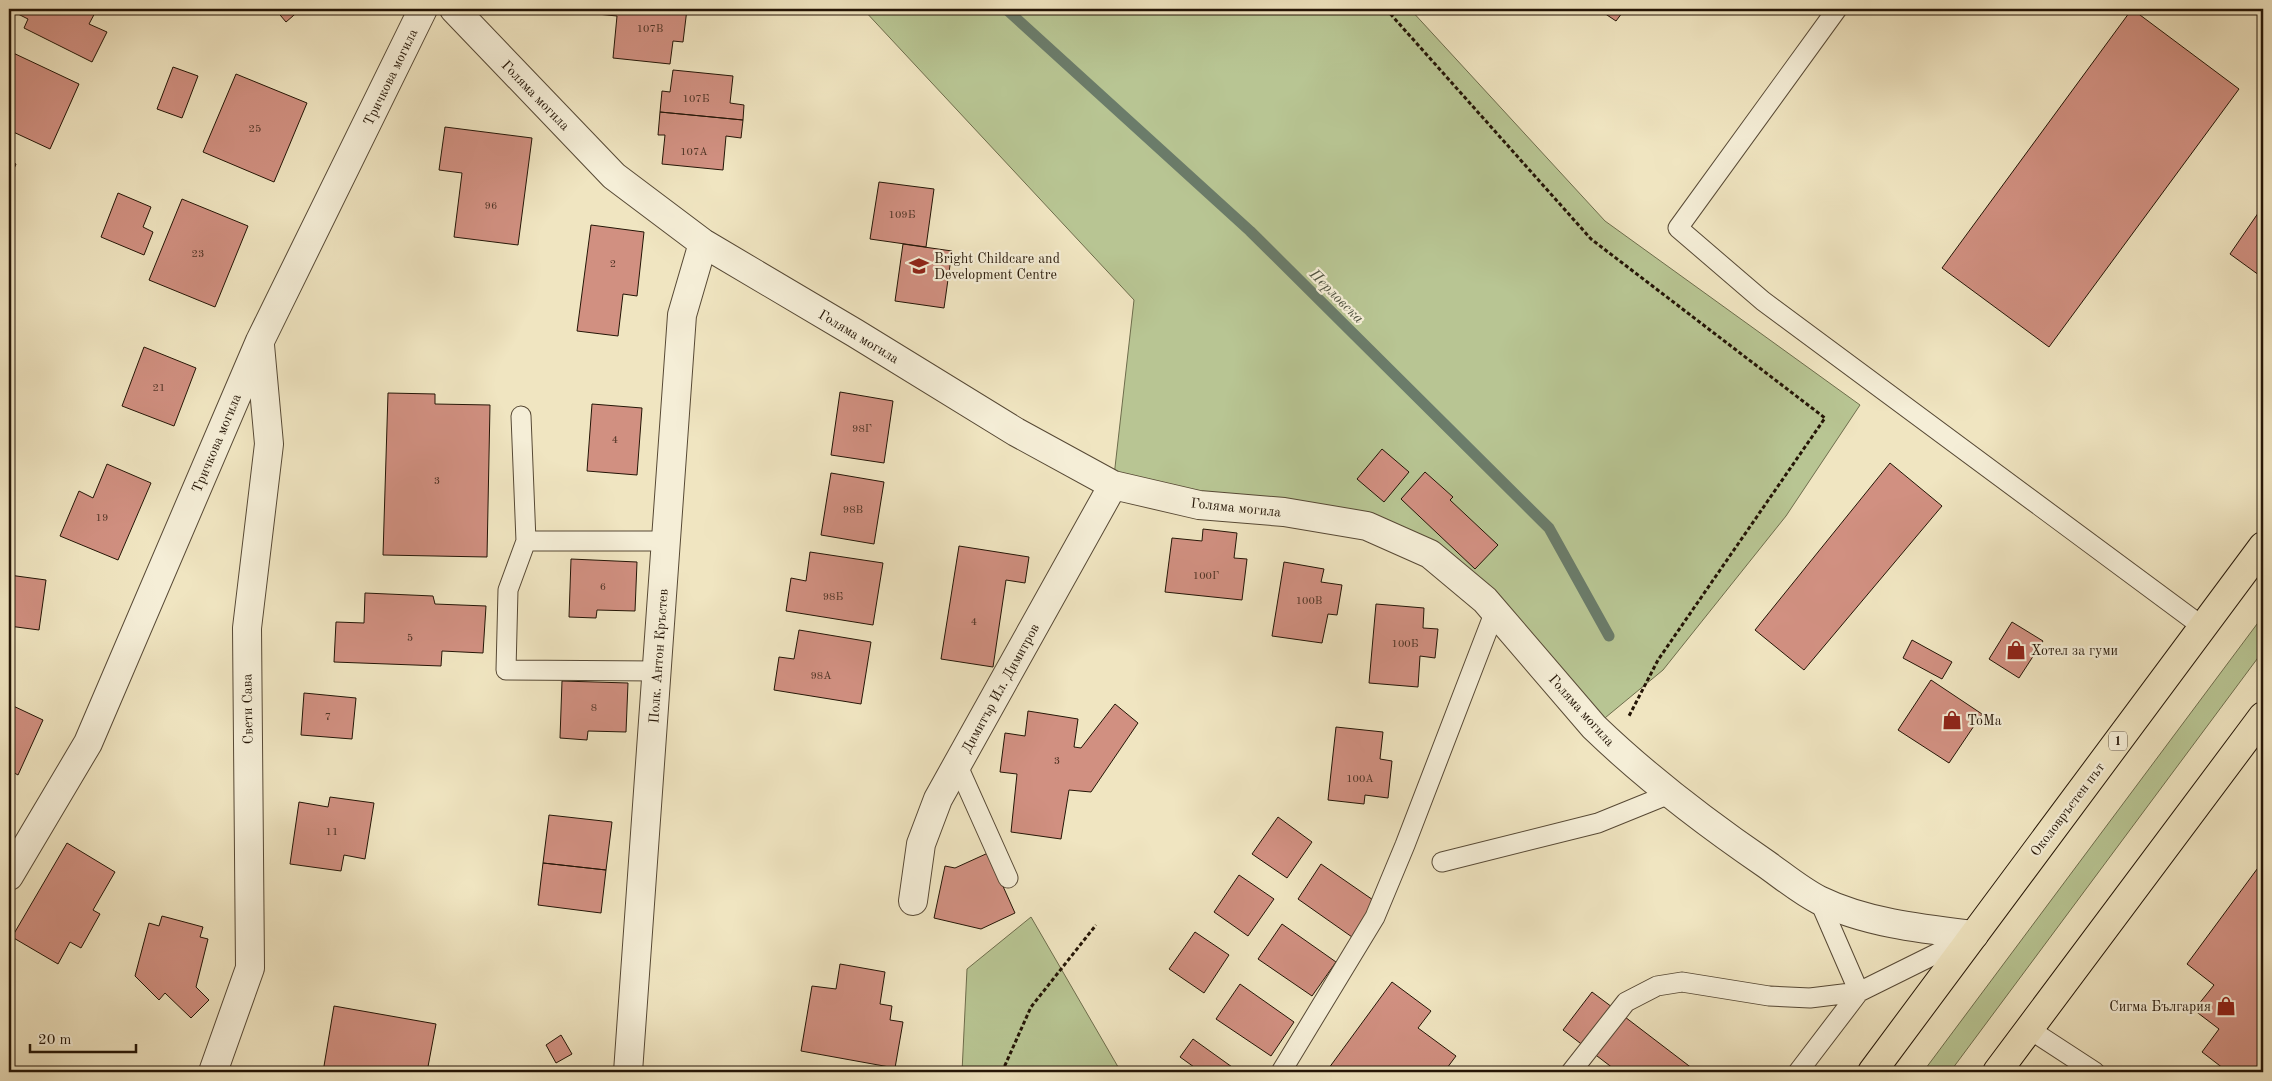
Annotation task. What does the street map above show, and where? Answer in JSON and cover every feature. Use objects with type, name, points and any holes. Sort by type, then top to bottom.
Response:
[{"type":"highway","name":"Околовръстен път","points":[[1872,1072],[2263,546]]},
{"type":"highway","points":[[1997,1072],[2263,716]]},
{"type":"street","name":"Тричкова могила","points":[[9,876],[88,743],[260,341],[423,9]]},
{"type":"street","name":"Голяма могила","points":[[454,9],[614,176],[703,243],[856,333],[1016,432],[1113,485],[1199,506],[1284,512],[1367,526],[1430,554],[1485,600],[1594,727],[1614,746],[1717,831],[1819,900],[1869,917],[1912,928],[1974,935]]},
{"type":"street","name":"Полк. Антон Кръстев","points":[[628,1072],[682,315],[703,243]]},
{"type":"street","name":"Свети Сава","points":[[212,1072],[250,968],[247,628],[269,444],[260,341]]},
{"type":"street","name":"Димитър Ил. Димитров","points":[[913,901],[921,844],[938,799],[1113,485]]},
{"type":"lane","points":[[1837,9],[1678,228],[1763,301],[2204,627]]},
{"type":"lane","points":[[521,416],[526,541],[508,590],[506,670],[657,671]]},
{"type":"lane","points":[[526,541],[666,541]]},
{"type":"lane","points":[[1281,1072],[1376,917],[1495,611]]},
{"type":"lane","points":[[957,764],[1008,878]]},
{"type":"lane","points":[[1442,862],[1598,823],[1672,794]]},
{"type":"lane","points":[[1819,900],[1858,992]]},
{"type":"lane","points":[[1571,1072],[1626,1002],[1657,986],[1682,982],[1769,996],[1810,998],[1858,992],[1974,935]]},
{"type":"lane","points":[[1798,1072],[1858,992]]},
{"type":"lane","points":[[2029,1029],[2095,1072]]},
{"type":"path","points":[[1386,9],[1591,239],[1825,418],[1658,660],[1614,746]]},
{"type":"path","points":[[1002,1072],[1031,1007],[1096,925]]},
{"type":"green space","points":[[863,9],[1410,9],[1605,221],[1860,405],[1786,516],[1663,670],[1594,727],[1430,554],[1113,485],[1134,300]]},
{"type":"green space","points":[[2263,616],[2263,651],[1950,1072],[1923,1072]]},
{"type":"green space","points":[[1031,917],[1121,1072],[962,1072],[967,969]]},
{"type":"building","points":[[13,9],[97,9],[89,24],[107,32],[92,62],[24,28],[28,19],[12,11]]},
{"type":"building","points":[[275,9],[301,9],[286,22]]},
{"type":"building","points":[[598,9],[687,9],[683,42],[673,41],[670,64],[613,58],[617,16],[597,14]]},
{"type":"building","points":[[1598,9],[1625,9],[1616,21]]},
{"type":"building","points":[[2132,9],[2239,89],[2049,347],[1942,268]]},
{"type":"building","points":[[9,51],[79,84],[50,149],[9,130]]},
{"type":"building","points":[[173,67],[198,76],[182,118],[157,109]]},
{"type":"building","points":[[673,70],[733,76],[730,103],[744,105],[743,120],[660,112],[662,91],[670,92]]},
{"type":"building","points":[[236,74],[307,103],[274,182],[203,152]]},
{"type":"building","points":[[660,112],[743,120],[741,138],[726,136],[723,170],[662,164],[665,135],[658,135]]},
{"type":"building","points":[[445,127],[532,138],[518,245],[454,237],[462,173],[439,170]]},
{"type":"building","points":[[9,161],[16,164],[9,181]]},
{"type":"building","points":[[879,182],[934,189],[926,247],[870,239]]},
{"type":"building","points":[[118,193],[151,207],[143,227],[153,232],[144,255],[101,237]]},
{"type":"building","points":[[182,199],[248,226],[215,307],[149,280]]},
{"type":"building","points":[[2263,206],[2263,278],[2230,254]]},
{"type":"building","points":[[591,225],[644,232],[637,296],[623,294],[618,336],[577,331]]},
{"type":"building","points":[[903,244],[952,251],[944,308],[895,301]]},
{"type":"building","points":[[144,347],[196,368],[174,426],[122,406]]},
{"type":"building","points":[[840,392],[893,401],[884,463],[831,455]]},
{"type":"building","points":[[388,393],[435,394],[435,404],[490,405],[487,557],[383,555]]},
{"type":"building","points":[[592,404],[642,408],[637,475],[587,471]]},
{"type":"building","points":[[1382,449],[1409,472],[1384,502],[1357,479]]},
{"type":"building","points":[[1890,463],[1942,506],[1804,670],[1755,630]]},
{"type":"building","points":[[107,464],[151,483],[118,560],[60,536],[79,491],[93,498]]},
{"type":"building","points":[[1425,472],[1453,497],[1450,500],[1498,545],[1475,569],[1401,499]]},
{"type":"building","points":[[831,473],[884,482],[874,544],[821,535]]},
{"type":"building","points":[[1203,529],[1237,533],[1234,558],[1247,559],[1242,600],[1165,592],[1172,538],[1202,541]]},
{"type":"building","points":[[959,546],[1029,557],[1025,583],[1006,580],[993,667],[941,659]]},
{"type":"building","points":[[810,552],[883,563],[873,625],[786,611],[791,578],[806,581]]},
{"type":"building","points":[[571,559],[637,562],[635,611],[597,610],[596,618],[569,617]]},
{"type":"building","points":[[1284,562],[1324,569],[1321,582],[1342,585],[1337,615],[1328,614],[1322,643],[1272,636]]},
{"type":"building","points":[[9,575],[46,580],[39,630],[9,626]]},
{"type":"building","points":[[365,593],[433,596],[435,604],[486,606],[483,653],[442,651],[441,666],[334,662],[336,622],[364,623]]},
{"type":"building","points":[[1376,604],[1424,608],[1423,628],[1438,629],[1435,658],[1420,656],[1418,687],[1369,683]]},
{"type":"building","name":"Хотел за гуми","points":[[2012,622],[2043,641],[2019,678],[1989,659]]},
{"type":"building","points":[[799,630],[871,642],[861,704],[774,690],[779,657],[794,659]]},
{"type":"building","points":[[1912,640],[1952,662],[1942,679],[1903,658]]},
{"type":"building","points":[[1931,680],[1982,714],[1949,763],[1898,730]]},
{"type":"building","points":[[562,681],[628,683],[626,732],[588,731],[587,740],[560,738]]},
{"type":"building","points":[[304,693],[356,698],[352,739],[301,735]]},
{"type":"building","points":[[9,704],[43,720],[18,775],[9,770]]},
{"type":"building","points":[[1115,704],[1138,723],[1091,792],[1069,790],[1061,839],[1011,832],[1017,774],[1000,772],[1005,733],[1025,736],[1028,711],[1078,719],[1074,747],[1081,748]]},
{"type":"building","points":[[1336,727],[1383,732],[1380,759],[1392,761],[1388,798],[1365,795],[1364,804],[1328,800]]},
{"type":"building","points":[[330,797],[374,803],[365,859],[344,855],[341,871],[290,864],[299,802],[328,807]]},
{"type":"building","points":[[549,815],[612,822],[606,870],[543,863]]},
{"type":"building","points":[[1278,817],[1312,842],[1287,878],[1252,854]]},
{"type":"building","points":[[67,843],[115,872],[93,910],[100,914],[81,948],[70,942],[58,964],[12,937]]},
{"type":"building","points":[[988,853],[1015,913],[981,929],[934,918],[945,866],[955,868]]},
{"type":"building","points":[[2263,861],[2263,1072],[2228,1072],[2202,1052],[2219,1029],[2194,1010],[2214,985],[2187,964]]},
{"type":"building","points":[[543,863],[606,870],[601,913],[538,905]]},
{"type":"building","points":[[1321,864],[1376,902],[1352,937],[1298,899]]},
{"type":"building","points":[[1239,875],[1274,899],[1248,936],[1214,912]]},
{"type":"building","points":[[162,916],[203,927],[200,937],[208,939],[196,987],[209,1000],[191,1018],[165,993],[159,1000],[135,976],[149,923],[159,926]]},
{"type":"building","points":[[1282,924],[1336,962],[1312,996],[1258,959]]},
{"type":"building","points":[[1195,932],[1229,955],[1204,993],[1169,969]]},
{"type":"building","points":[[840,964],[885,972],[880,1004],[892,1006],[890,1020],[903,1022],[895,1068],[801,1051],[812,986],[836,989]]},
{"type":"building","points":[[1392,982],[1431,1011],[1418,1028],[1456,1056],[1444,1072],[1326,1072]]},
{"type":"building","points":[[1240,984],[1294,1022],[1271,1056],[1216,1019]]},
{"type":"building","points":[[1592,992],[1697,1072],[1618,1072],[1563,1030]]},
{"type":"building","points":[[334,1006],[436,1024],[427,1072],[323,1072]]},
{"type":"building","points":[[561,1035],[572,1054],[556,1063],[546,1045]]},
{"type":"building","points":[[1193,1039],[1239,1072],[1201,1072],[1180,1057]]},
{"type":"waterway","name":"Перловска","points":[[1006,9],[1250,231],[1549,528],[1609,636]]},
{"type":"place","name":"Bright Childcare and Development Centre","points":[[919,266]]},
{"type":"place","name":"Хотел за гуми","points":[[2016,650]]},
{"type":"place","name":"ТоМа","points":[[1952,720]]},
{"type":"place","name":"Сигма България","points":[[2226,1006]]}]
